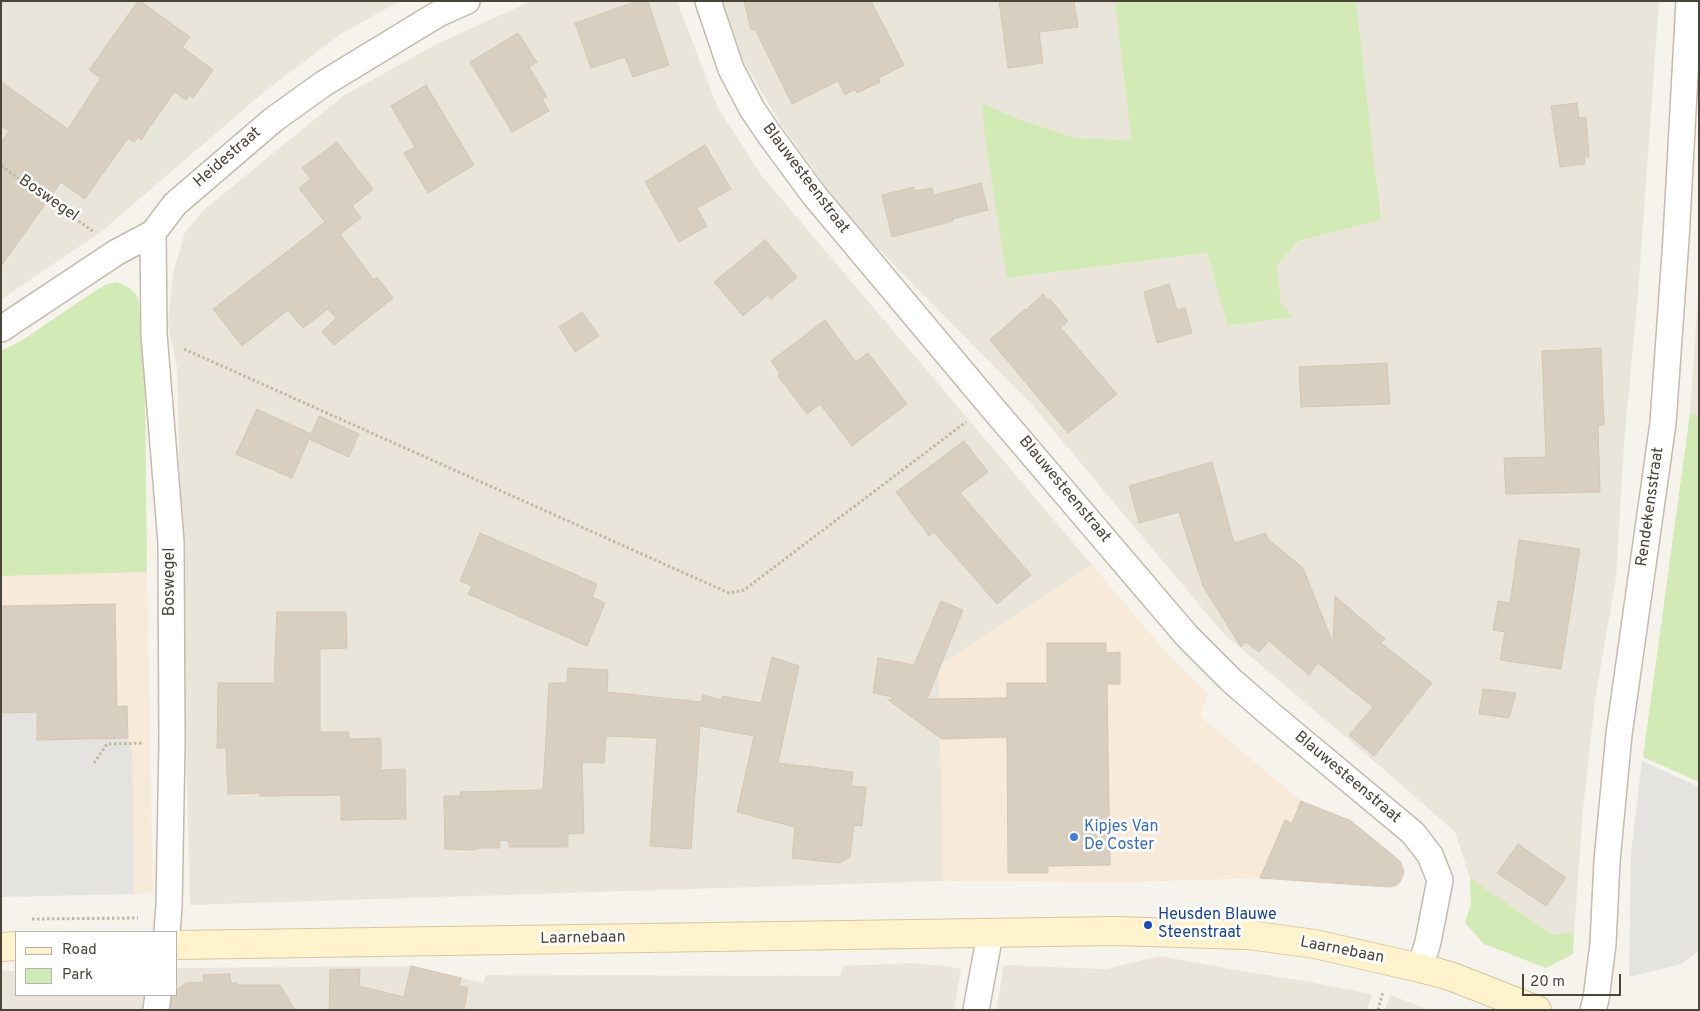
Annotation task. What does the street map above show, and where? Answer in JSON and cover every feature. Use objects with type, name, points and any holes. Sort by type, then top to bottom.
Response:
[{"type":"street","name":"Heidestraat","points":[[1,329],[118,252],[153,233],[175,204],[273,120],[323,84],[438,14],[467,1]]},
{"type":"street","name":"Blauwesteenstraat","points":[[708,1],[731,69],[752,109],[769,134],[814,195],[988,403],[1187,636],[1247,694],[1414,833],[1430,855],[1440,880],[1428,942],[1420,968]]},
{"type":"street","name":"Rendekensstraat","points":[[1593,1010],[1603,944],[1607,861],[1619,734],[1636,602],[1663,423],[1676,239],[1689,1]]},
{"type":"street","name":"Boswegel","points":[[153,233],[154,334],[170,542],[172,743],[167,931]]},
{"type":"street","name":"Laarnebaan","points":[[178,945],[1149,931],[1248,935],[1315,944],[1420,968],[1450,976],[1537,1010]]},
{"type":"street","points":[[976,1010],[990,934]]},
{"type":"street","points":[[1,946],[15,946]]},
{"type":"street","points":[[156,1010],[158,996]]},
{"type":"path","name":"Boswegel","points":[[1,166],[98,235],[118,252]]},
{"type":"path","points":[[154,334],[729,593],[744,590],[967,422],[988,403]]},
{"type":"path","points":[[94,763],[108,744],[172,743]]},
{"type":"shaded area","points":[[1,1],[402,1],[341,34],[264,92],[101,232],[1,301]]},
{"type":"shaded area","points":[[531,1],[677,1],[717,106],[761,175],[1092,565],[939,666],[943,881],[190,905],[177,368],[168,324],[173,274],[185,232],[205,209],[343,96],[435,45]]},
{"type":"shaded area","points":[[722,1],[1115,1],[1131,140],[1076,138],[1019,119],[982,103],[1008,278],[1207,253],[1229,326],[1292,317],[1281,304],[1277,266],[1300,241],[1381,220],[1356,1],[1659,1],[1638,294],[1624,443],[1616,578],[1595,700],[1583,809],[1574,932],[1553,936],[1470,878],[1455,832],[1223,633],[1033,406],[847,217],[778,120],[744,62]]},
{"type":"shaded area","points":[[1699,284],[1699,415],[1690,413]]},
{"type":"shaded area","points":[[1092,565],[1160,645],[1208,694],[1200,716],[1301,801],[1355,821],[1354,823],[1400,861],[1404,872],[1400,882],[1268,878],[1129,882],[943,881],[939,666]]},
{"type":"shaded area","points":[[147,572],[153,893],[1,897],[1,576]]},
{"type":"shaded area","points":[[36,712],[37,740],[128,738],[132,751],[134,894],[1,897],[1,713]]},
{"type":"shaded area","points":[[1642,761],[1699,787],[1699,951],[1681,964],[1629,977],[1631,853]]},
{"type":"shaded area","points":[[1160,956],[1372,994],[1367,1010],[996,1010],[1004,965],[1106,969]]},
{"type":"shaded area","points":[[910,963],[961,969],[954,1010],[165,1010],[166,996],[178,996],[178,968],[411,966],[483,983],[486,975],[840,976],[843,966]]},
{"type":"shaded area","points":[[1,971],[15,971],[15,996],[145,996],[143,1010],[1,1010]]},
{"type":"shaded area","points":[[1390,995],[1430,1010],[1385,1010]]},
{"type":"green space","points":[[1115,1],[1356,1],[1381,220],[1299,241],[1277,266],[1281,303],[1293,317],[1228,326],[1207,253],[1007,278],[985,139],[982,103],[1019,119],[1076,138],[1131,140]]},
{"type":"green space","points":[[117,282],[136,294],[139,303],[145,390],[147,572],[1,576],[1,351],[21,341],[107,284]]},
{"type":"green space","points":[[1690,413],[1699,415],[1699,782],[1643,757]]},
{"type":"green space","points":[[1470,878],[1553,935],[1574,932],[1573,954],[1546,968],[1484,944],[1465,923],[1471,904]]},
{"type":"building","points":[[138,1],[190,37],[182,47],[213,70],[193,98],[190,95],[186,100],[174,92],[141,140],[138,137],[134,142],[128,138],[85,199],[61,182],[1,266],[1,142],[9,131],[1,126],[1,82],[68,129],[101,78],[89,70]]},
{"type":"building","points":[[637,1],[648,1],[669,65],[633,77],[625,57],[591,68],[575,23]]},
{"type":"building","points":[[744,1],[871,1],[904,65],[878,78],[880,82],[857,93],[855,89],[845,95],[838,81],[792,104],[755,29],[751,30]]},
{"type":"building","points":[[999,1],[1074,1],[1078,27],[1039,32],[1043,63],[1008,68]]},
{"type":"building","points":[[518,33],[537,62],[529,67],[547,97],[542,99],[549,111],[512,132],[470,62]]},
{"type":"building","points":[[426,85],[474,165],[428,193],[404,153],[415,147],[391,106]]},
{"type":"building","points":[[1577,103],[1579,118],[1586,117],[1589,157],[1584,157],[1585,164],[1560,167],[1551,106]]},
{"type":"building","points":[[337,142],[373,189],[352,206],[361,218],[340,234],[374,280],[377,277],[393,298],[334,345],[322,332],[336,318],[328,309],[303,328],[288,310],[242,346],[213,309],[325,222],[299,188],[311,179],[302,168]]},
{"type":"building","points":[[705,145],[731,189],[697,208],[707,226],[679,242],[645,182]]},
{"type":"building","points":[[981,183],[988,210],[892,237],[882,195],[914,187],[915,191],[932,188],[934,195]]},
{"type":"building","points":[[765,240],[797,277],[771,299],[768,295],[743,316],[714,282]]},
{"type":"building","points":[[1169,284],[1177,310],[1185,308],[1192,333],[1157,343],[1144,292]]},
{"type":"building","points":[[1043,294],[1048,300],[1050,299],[1068,321],[1061,328],[1117,394],[1068,433],[990,340]]},
{"type":"building","points":[[582,312],[599,336],[575,352],[559,327]]},
{"type":"building","points":[[825,320],[856,362],[868,353],[907,404],[852,446],[820,404],[807,414],[778,376],[780,374],[771,361]]},
{"type":"building","points":[[1601,348],[1604,425],[1598,425],[1600,492],[1506,494],[1504,458],[1546,457],[1542,351]]},
{"type":"building","points":[[1387,363],[1390,404],[1301,407],[1299,367]]},
{"type":"building","points":[[257,409],[311,434],[319,416],[359,434],[349,457],[309,439],[292,478],[236,454]]},
{"type":"building","points":[[964,441],[988,472],[960,493],[1031,575],[997,604],[934,532],[929,536],[896,492]]},
{"type":"building","points":[[1212,462],[1234,543],[1266,533],[1268,539],[1303,568],[1333,643],[1335,596],[1385,639],[1381,643],[1432,683],[1374,756],[1349,735],[1373,707],[1318,663],[1309,675],[1269,641],[1259,652],[1246,642],[1241,647],[1203,586],[1179,512],[1139,523],[1129,486]]},
{"type":"building","points":[[480,533],[597,584],[592,597],[605,603],[587,646],[468,594],[472,586],[460,581]]},
{"type":"building","points":[[1519,540],[1580,549],[1561,669],[1500,660],[1505,632],[1493,630],[1498,601],[1510,603]]},
{"type":"building","points":[[941,601],[963,610],[927,699],[1007,698],[1007,683],[1047,683],[1047,643],[1106,643],[1106,653],[1120,652],[1120,684],[1107,684],[1110,865],[1048,866],[1048,873],[1008,873],[1007,737],[942,739],[888,700],[892,700],[892,697],[873,693],[878,658],[914,665]]},
{"type":"building","points":[[115,604],[117,707],[127,706],[128,738],[37,740],[37,712],[1,713],[1,606]]},
{"type":"building","points":[[277,612],[346,612],[347,648],[320,649],[320,732],[349,732],[349,739],[381,738],[381,770],[405,769],[406,819],[341,820],[341,795],[260,796],[260,793],[228,794],[226,748],[217,748],[218,683],[274,683]]},
{"type":"building","points":[[772,657],[799,666],[778,763],[853,772],[851,786],[866,787],[862,826],[854,825],[850,857],[840,863],[792,858],[795,827],[737,812],[754,736],[700,726],[691,849],[650,846],[657,738],[606,736],[604,763],[582,762],[584,833],[568,834],[568,847],[509,847],[509,841],[500,840],[499,848],[476,848],[476,850],[445,849],[444,796],[461,796],[460,792],[543,790],[549,683],[567,683],[568,668],[608,670],[607,692],[701,702],[703,695],[722,700],[722,696],[761,703]]},
{"type":"building","points":[[1483,689],[1516,693],[1509,718],[1479,714]]},
{"type":"building","points":[[1301,801],[1351,821],[1400,861],[1404,872],[1400,882],[1395,886],[1389,887],[1260,878],[1285,820],[1292,823]]},
{"type":"building","points":[[1518,844],[1566,878],[1546,906],[1497,873]]},
{"type":"building","points":[[411,966],[461,978],[459,986],[468,988],[464,1010],[329,1010],[330,970],[360,969],[359,986],[404,997]]},
{"type":"building","points":[[230,974],[231,983],[237,983],[237,985],[280,985],[295,1010],[171,1010],[172,996],[178,996],[178,989],[186,983],[204,982],[203,975]]},
{"type":"place","name":"Kipjes Van De Coster","points":[[1074,837]]},
{"type":"place","name":"Heusden Blauwe Steenstraat","points":[[1148,925]]}]
